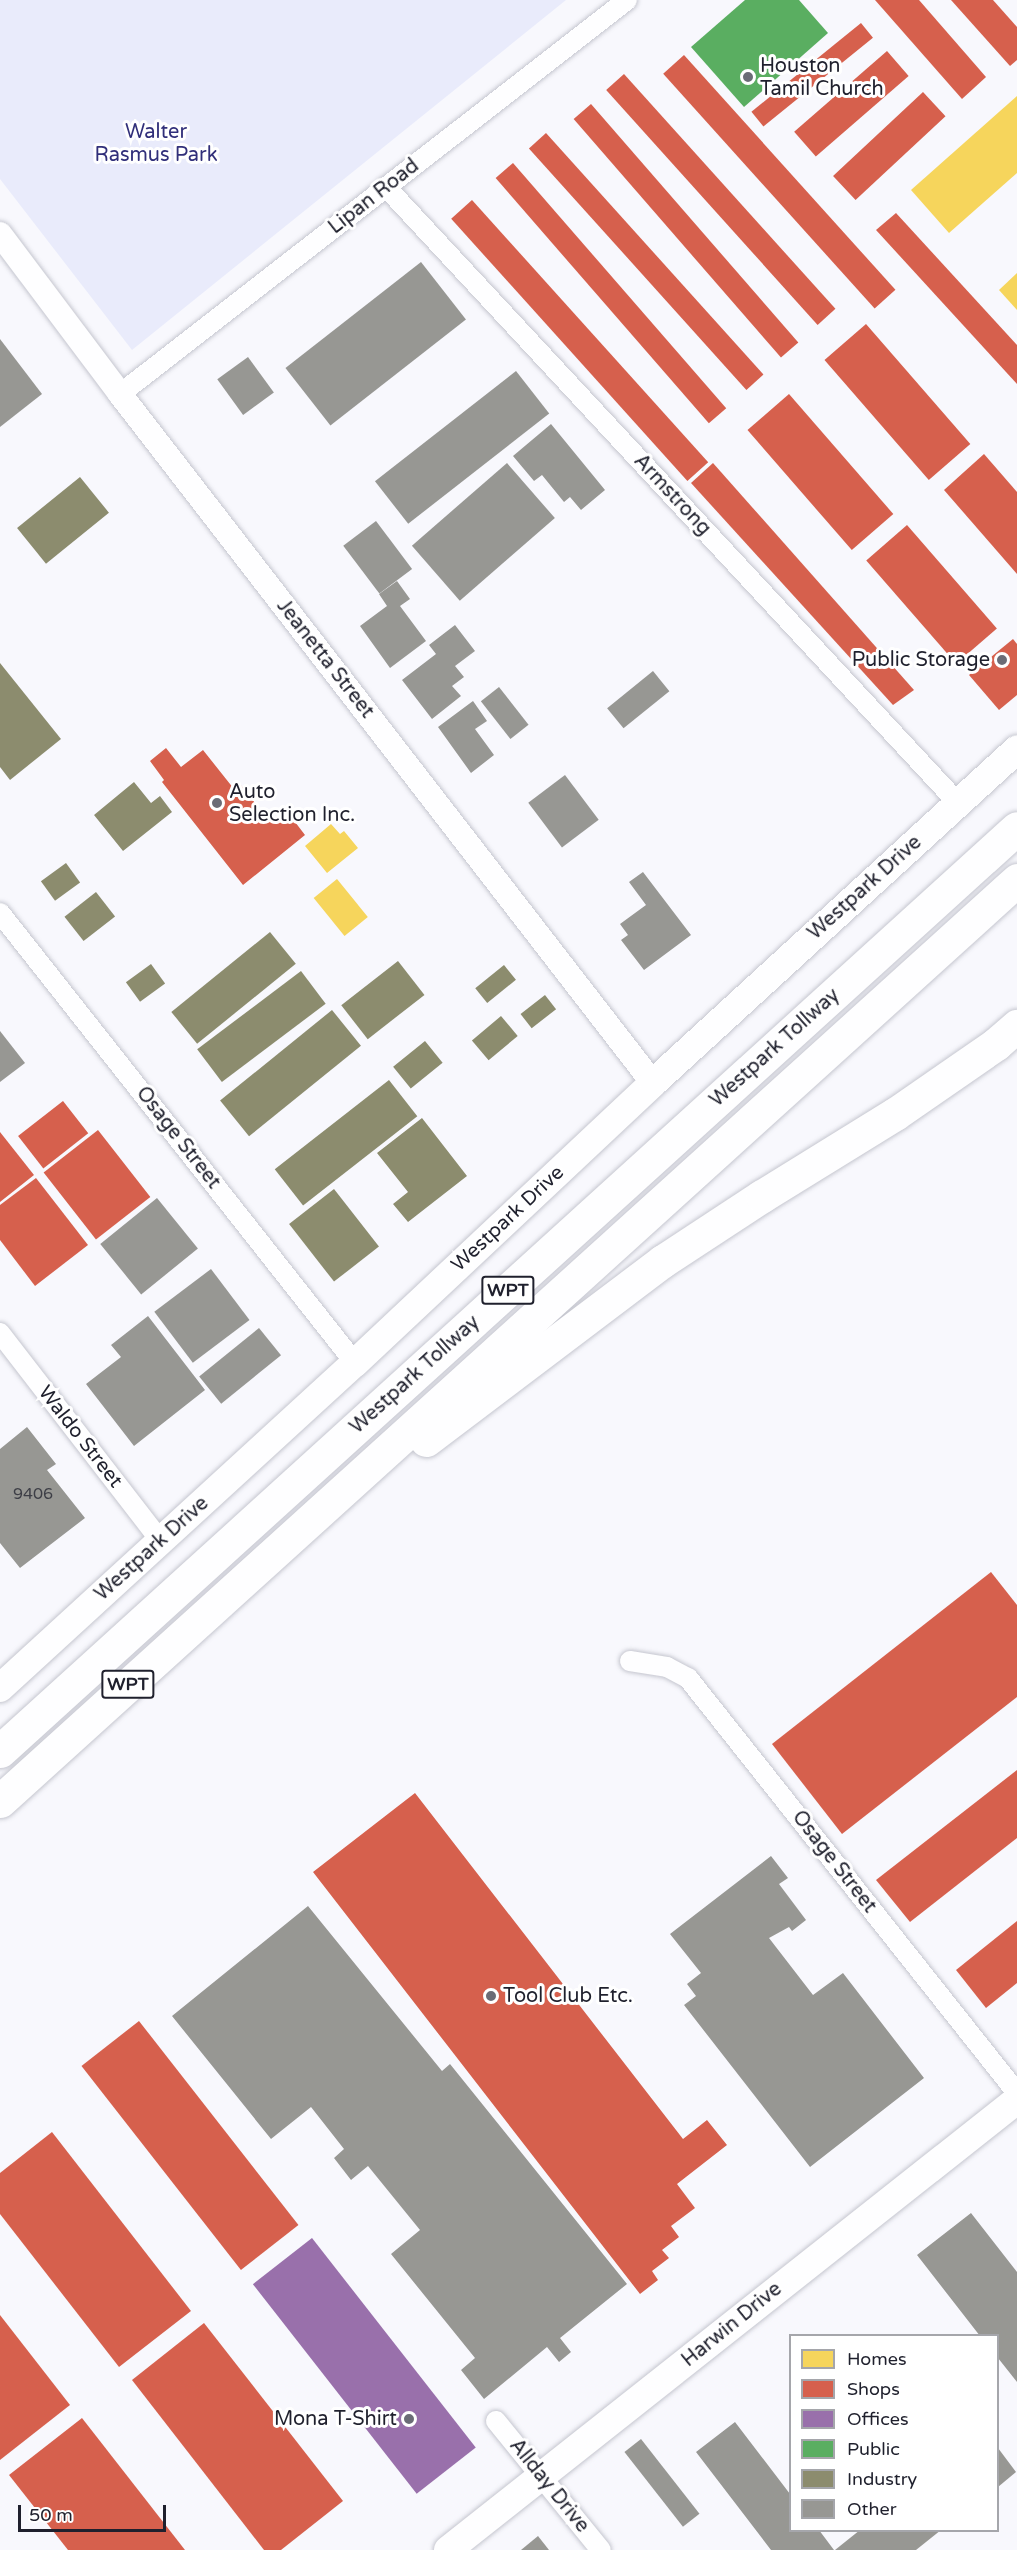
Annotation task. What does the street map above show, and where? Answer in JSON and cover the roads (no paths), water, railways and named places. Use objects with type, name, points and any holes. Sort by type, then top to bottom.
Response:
[{"type":"highway","name":"Westpark Tollway","points":[[0,1751],[1017,828]]},
{"type":"highway","name":"Westpark Tollway","points":[[0,1800],[1017,880]]},
{"type":"highway","points":[[256,1567],[663,1261],[762,1196],[895,1114],[996,1044],[1017,1026]]},
{"type":"main road","name":"Westpark Drive","points":[[0,1688],[355,1363],[652,1083],[1017,749]]},
{"type":"main road","name":"Harwin Drive","points":[[448,2550],[1017,2100]]},
{"type":"street","name":"Lipan Road","points":[[120,394],[627,0]]},
{"type":"street","name":"Armstrong","points":[[386,188],[958,803]]},
{"type":"street","name":"Jeanetta Street","points":[[0,234],[120,394],[652,1083]]},
{"type":"street","name":"Osage Street","points":[[0,912],[355,1363]]},
{"type":"street","name":"Waldo Street","points":[[0,1333],[161,1541]]},
{"type":"street","name":"Osage Street","points":[[630,1660],[666,1667],[688,1678],[1017,2093]]},
{"type":"street","name":"Allday Drive","points":[[496,2421],[601,2550]]},
{"type":"place","name":"Houston Tamil Church","points":[[748,77]]},
{"type":"place","name":"Public Storage","points":[[1002,660]]},
{"type":"place","name":"Auto Selection Inc.","points":[[217,803]]},
{"type":"place","name":"Tool Club Etc.","points":[[491,1996]]},
{"type":"place","name":"Mona T-Shirt","points":[[409,2419]]},
{"type":"park label","name":"Walter Rasmus Park","points":[[156,144]]}]
